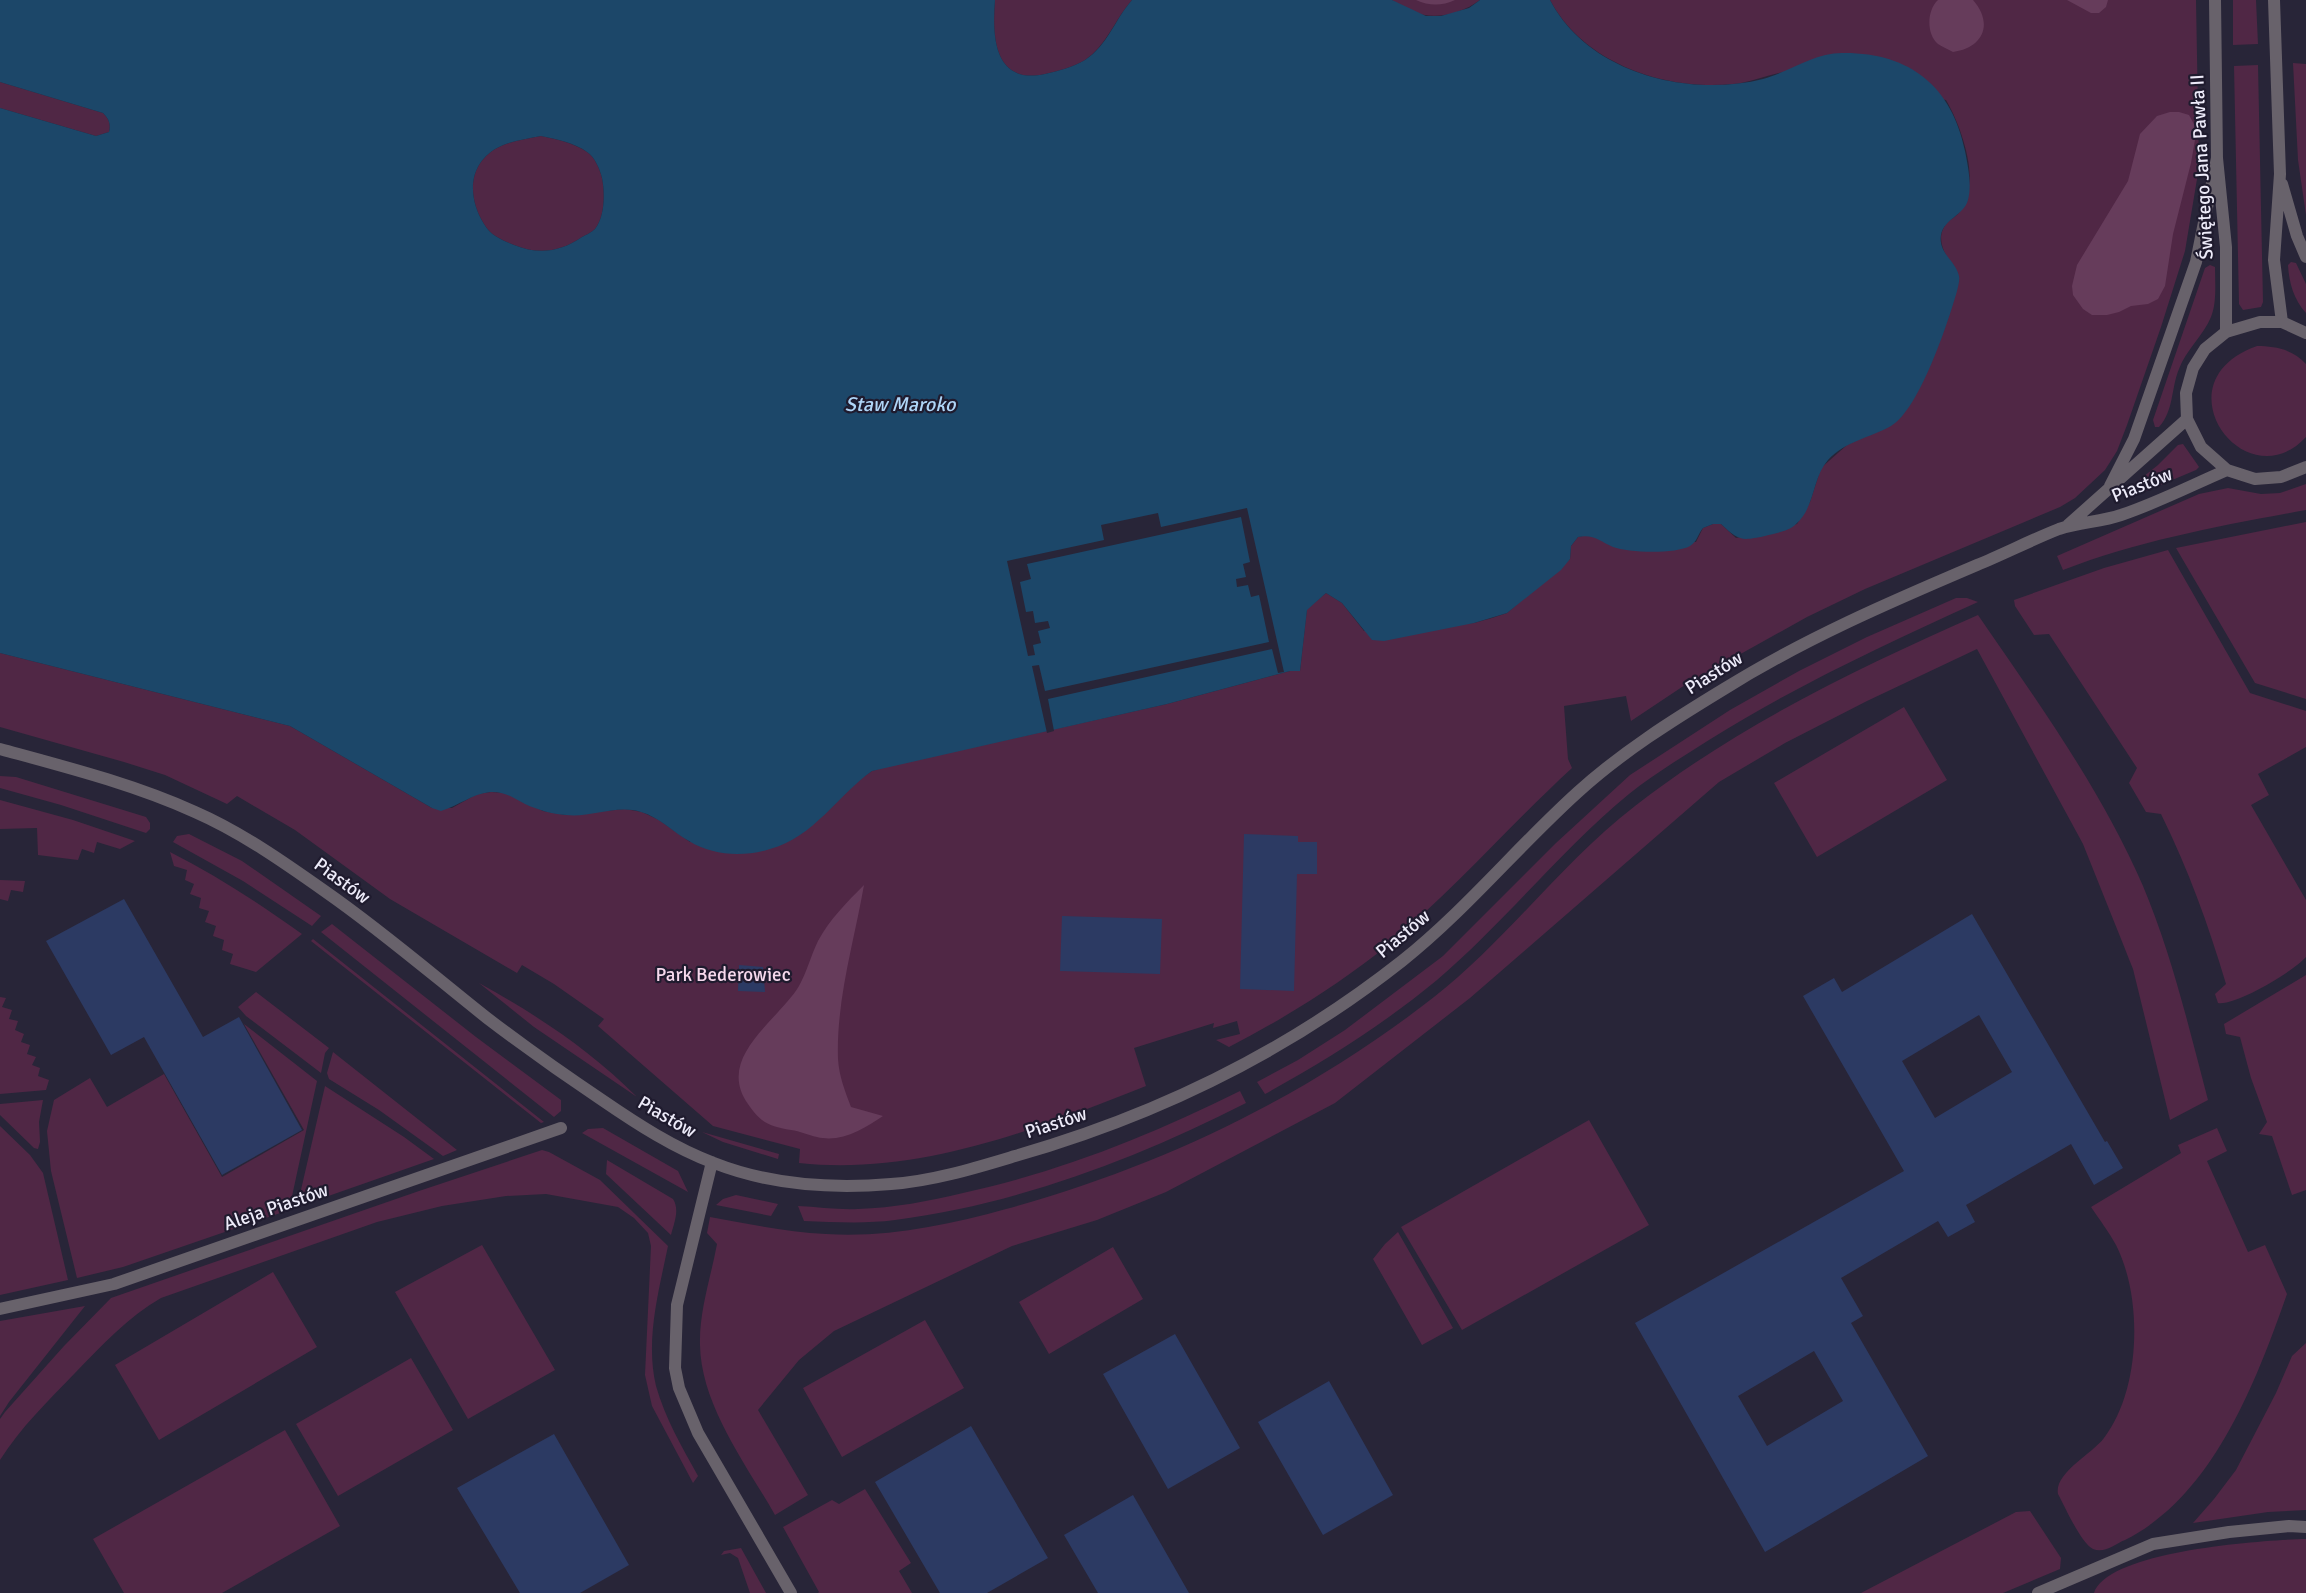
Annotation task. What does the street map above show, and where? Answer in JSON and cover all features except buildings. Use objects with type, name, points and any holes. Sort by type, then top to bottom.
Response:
[{"type":"street","name":"Świętego Jana Pawła II","points":[[2214,0],[2217,158],[2226,246],[2226,332]]},
{"type":"street","points":[[2274,0],[2280,174],[2274,260],[2282,322]]},
{"type":"street","points":[[2110,486],[2134,439],[2196,262],[2217,158]]},
{"type":"street","points":[[2280,174],[2297,236],[2306,257]]},
{"type":"street","points":[[2306,334],[2282,322],[2260,322],[2226,332],[2206,349],[2193,368],[2186,393],[2187,419],[2201,447],[2227,470],[2256,478],[2281,477],[2306,466]]},
{"type":"street","name":"Piastów","points":[[2067,526],[2187,419]]},
{"type":"street","name":"Piastów","points":[[0,749],[79,771],[155,796],[202,815],[244,838],[340,902],[550,1065],[641,1125],[712,1162],[758,1177],[788,1183],[843,1186],[896,1184],[943,1175],[1041,1149],[1107,1126],[1211,1081],[1278,1047],[1357,994],[1403,960],[1445,924],[1578,792],[1620,757],[1698,704],[1761,666],[1900,597],[2067,526],[2116,517],[2227,470]]},
{"type":"street","name":"Aleja Piastów","points":[[0,1309],[114,1284],[561,1128]]},
{"type":"street","points":[[712,1162],[677,1305],[675,1368],[679,1388],[698,1433],[791,1593]]},
{"type":"street","points":[[2038,1593],[2153,1544],[2229,1532],[2289,1526],[2306,1527]]},
{"type":"green space","points":[[995,0],[1132,0],[1099,47],[1085,60],[1055,72],[1028,75],[1015,72],[1006,65],[1000,55],[994,29]]},
{"type":"green space","points":[[1392,0],[1480,0],[1459,11],[1436,16],[1413,12]]},
{"type":"green space","name":"Park Bederowiec","points":[[1550,0],[2196,0],[2199,167],[2185,251],[2127,425],[2117,451],[2105,470],[2075,498],[2060,507],[1865,589],[1807,617],[1685,685],[1631,721],[1626,696],[1564,706],[1568,759],[1572,768],[1413,923],[1389,944],[1332,987],[1229,1047],[1216,1040],[1240,1034],[1237,1021],[1213,1028],[1214,1023],[1134,1048],[1146,1086],[1020,1133],[977,1146],[933,1156],[889,1162],[844,1165],[799,1163],[800,1149],[713,1126],[598,1026],[604,1019],[554,984],[522,965],[517,973],[390,899],[295,830],[237,796],[227,804],[165,775],[0,727],[0,653],[290,726],[432,808],[452,808],[477,794],[491,792],[506,793],[543,811],[565,815],[625,809],[642,812],[659,820],[690,842],[860,779],[872,771],[885,767],[1167,704],[1290,671],[1300,671],[1307,609],[1326,593],[1342,603],[1364,631],[1474,623],[1507,613],[1570,559],[1571,546],[1578,537],[1587,535],[1696,542],[1703,528],[1713,524],[1721,524],[1736,538],[1797,524],[1810,502],[1821,468],[1847,445],[1861,438],[1954,266],[1946,256],[1941,238],[1942,232],[1944,226],[1962,208],[1968,192],[1970,175],[1964,141],[1951,108],[1946,100],[1791,72],[1733,84],[1707,85],[1681,83],[1655,77],[1629,69],[1605,57],[1584,41],[1565,22]]},
{"type":"green space","points":[[2233,0],[2256,0],[2258,44],[2233,45]]},
{"type":"green space","points":[[2293,63],[2306,64],[2306,215],[2298,160]]},
{"type":"green space","points":[[2258,65],[2263,302],[2261,307],[2243,310],[2239,304],[2234,66]]},
{"type":"green space","points":[[0,82],[103,113],[109,122],[109,132],[96,136],[0,108]]},
{"type":"green space","points":[[541,136],[571,144],[590,154],[597,164],[601,175],[604,197],[601,218],[594,230],[566,246],[541,251],[514,245],[493,235],[484,224],[475,204],[473,183],[480,163],[497,148],[518,140]]},
{"type":"green space","points":[[2291,262],[2296,263],[2306,284],[2306,313],[2298,303],[2291,285],[2288,265]]},
{"type":"green space","points":[[2210,265],[2215,267],[2215,299],[2211,317],[2182,362],[2176,376],[2170,407],[2164,421],[2159,427],[2155,427],[2153,420],[2205,268]]},
{"type":"green space","points":[[2257,346],[2271,347],[2290,352],[2306,364],[2306,437],[2283,453],[2259,455],[2237,446],[2221,429],[2212,408],[2214,385],[2228,363]]},
{"type":"green space","points":[[2183,444],[2199,467],[2196,470],[2132,497],[2129,495],[2128,489],[2158,465],[2178,445]]},
{"type":"green space","points":[[2306,484],[2306,510],[2153,542],[2092,559],[2063,570],[2057,556],[2199,494],[2228,488],[2261,494],[2280,493]]},
{"type":"green space","points":[[2306,522],[2306,699],[2255,683],[2176,548]]},
{"type":"green space","points":[[2168,550],[2250,693],[2306,711],[2306,747],[2258,774],[2269,795],[2251,805],[2306,900],[2306,957],[2290,971],[2251,993],[2238,999],[2218,1003],[2215,994],[2226,984],[2189,877],[2161,814],[2146,812],[2129,783],[2137,768],[2049,634],[2034,635],[2015,606],[2014,600],[2104,568]]},
{"type":"green space","points":[[1956,598],[1967,598],[1978,602],[1875,650],[1774,702],[1741,720],[1648,780],[1629,794],[1579,839],[1462,958],[1437,980],[1396,1012],[1354,1041],[1265,1094],[1257,1082],[1298,1060],[1345,1030],[1443,956],[1556,843],[1630,775],[1730,710],[1799,671],[1867,637]]},
{"type":"green space","points":[[1978,615],[2067,746],[2108,815],[2126,850],[2143,886],[2163,938],[2208,1100],[2170,1120],[2133,969],[2083,844],[1977,649],[1867,701],[1785,743],[1719,782],[1470,998],[1335,1103],[1166,1192],[1097,1220],[1012,1246],[834,1331],[799,1360],[758,1410],[808,1495],[775,1515],[727,1433],[708,1390],[702,1367],[700,1345],[701,1320],[717,1244],[707,1233],[710,1217],[782,1230],[826,1234],[872,1234],[917,1229],[1006,1209],[1063,1192],[1176,1150],[1284,1097],[1386,1033],[1461,975],[1608,828],[1635,806],[1716,749],[1800,700],[1844,677]]},
{"type":"green space","points":[[1904,707],[1947,780],[1817,857],[1774,783]]},
{"type":"green space","points":[[0,776],[16,777],[146,817],[150,823],[150,829],[146,833],[61,805],[0,788]]},
{"type":"green space","points":[[0,800],[73,820],[135,841],[120,849],[97,842],[94,853],[82,849],[78,860],[38,855],[37,828],[0,829]]},
{"type":"green space","points":[[189,834],[242,861],[321,916],[312,926],[243,881],[173,842],[177,836]]},
{"type":"green space","points":[[170,852],[237,890],[302,934],[256,972],[230,964],[233,954],[222,950],[224,940],[213,936],[216,926],[205,922],[209,911],[199,908],[201,898],[190,894],[194,884],[185,880],[187,870],[174,866]]},
{"type":"green space","points":[[0,880],[25,881],[23,892],[11,890],[8,901],[0,899]]},
{"type":"green space","points":[[332,924],[476,1037],[561,1100],[561,1111],[554,1117],[321,932]]},
{"type":"green space","points":[[313,939],[544,1122],[541,1123],[311,941]]},
{"type":"green space","points":[[2306,975],[2306,1190],[2292,1195],[2272,1136],[2259,1134],[2267,1122],[2251,1078],[2240,1037],[2226,1034],[2224,1024]]},
{"type":"green space","points":[[479,983],[562,1034],[601,1064],[637,1097],[534,1027]]},
{"type":"green space","points":[[256,992],[329,1048],[325,1053],[321,1073],[246,1016],[238,1007]]},
{"type":"green space","points":[[0,997],[6,998],[2,1007],[12,1010],[9,1019],[18,1021],[15,1030],[24,1034],[21,1042],[30,1045],[27,1054],[36,1057],[32,1065],[40,1068],[38,1076],[49,1080],[46,1090],[0,1094]]},
{"type":"green space","points":[[244,1024],[317,1081],[289,1210],[123,1267],[77,1278],[51,1171],[47,1131],[54,1100],[90,1078],[107,1107],[164,1074],[222,1177],[304,1130]]},
{"type":"green space","points":[[333,1052],[457,1150],[443,1156],[379,1110],[329,1079],[327,1073]]},
{"type":"green space","points":[[325,1086],[404,1137],[434,1159],[297,1207]]},
{"type":"green space","points":[[1240,1091],[1246,1103],[1162,1143],[1031,1191],[986,1203],[941,1213],[895,1220],[861,1222],[804,1221],[798,1206],[836,1209],[885,1207],[937,1199],[999,1184],[1104,1151],[1173,1123]]},
{"type":"green space","points":[[43,1100],[39,1122],[40,1142],[38,1149],[34,1148],[0,1115],[0,1104]]},
{"type":"green space","points":[[1589,1120],[1649,1225],[1462,1330],[1401,1227]]},
{"type":"green space","points":[[0,1126],[30,1155],[43,1173],[68,1280],[0,1295]]},
{"type":"green space","points":[[603,1128],[678,1171],[688,1192],[582,1133],[588,1129]]},
{"type":"green space","points":[[2217,1128],[2227,1151],[2207,1161],[2248,1252],[2265,1245],[2287,1294],[2245,1399],[2227,1434],[2207,1466],[2183,1495],[2156,1520],[2113,1546],[2101,1550],[2093,1549],[2083,1540],[2069,1516],[2058,1494],[2058,1486],[2068,1471],[2104,1438],[2116,1418],[2125,1395],[2131,1370],[2134,1317],[2131,1291],[2125,1267],[2116,1245],[2091,1207],[2181,1153],[2178,1145]]},
{"type":"green space","points":[[702,1132],[779,1154],[778,1159],[723,1142]]},
{"type":"green space","points":[[542,1150],[600,1180],[668,1246],[654,1315],[653,1369],[656,1386],[664,1409],[698,1476],[693,1483],[652,1406],[645,1375],[651,1246],[648,1233],[634,1218],[618,1207],[546,1194],[506,1196],[442,1206],[377,1222],[161,1298],[126,1323],[95,1352],[35,1415],[0,1460],[0,1419],[64,1346],[111,1298]]},
{"type":"green space","points":[[607,1160],[673,1199],[676,1212],[671,1235],[606,1174]]},
{"type":"green space","points":[[736,1195],[778,1204],[771,1216],[716,1205],[723,1199]]},
{"type":"green space","points":[[1398,1232],[1453,1328],[1422,1345],[1373,1259]]},
{"type":"green space","points":[[482,1245],[555,1370],[468,1419],[395,1292]]},
{"type":"green space","points":[[1113,1247],[1143,1299],[1049,1354],[1019,1302]]},
{"type":"green space","points":[[273,1272],[317,1347],[159,1440],[115,1365]]},
{"type":"green space","points":[[85,1306],[9,1402],[0,1416],[0,1321]]},
{"type":"green space","points":[[925,1320],[964,1388],[842,1457],[803,1388]]},
{"type":"green space","points":[[2306,1343],[2306,1510],[2268,1512],[2193,1523],[2236,1470],[2276,1393],[2292,1356]]},
{"type":"green space","points":[[411,1358],[453,1430],[338,1496],[296,1424]]},
{"type":"green space","points":[[285,1430],[340,1526],[222,1593],[124,1593],[93,1539]]},
{"type":"green space","points":[[865,1489],[911,1563],[899,1571],[912,1593],[818,1593],[783,1527],[832,1500],[839,1504]]},
{"type":"green space","points":[[2030,1511],[2061,1558],[2060,1569],[2003,1593],[1861,1593],[2016,1512]]},
{"type":"green space","points":[[2306,1539],[2306,1593],[2094,1593],[2105,1578],[2127,1567],[2157,1557],[2225,1545]]},
{"type":"green space","points":[[741,1548],[766,1593],[750,1593],[738,1558],[730,1553],[721,1555],[724,1551]]},
{"type":"shaded area","points":[[1416,0],[1455,0],[1435,4]]},
{"type":"shaded area","points":[[1938,0],[1973,0],[1983,18],[1984,26],[1982,34],[1972,46],[1953,52],[1934,40],[1929,22],[1934,4]]},
{"type":"shaded area","points":[[2067,0],[2108,0],[2106,7],[2099,13],[2091,13]]},
{"type":"shaded area","points":[[2170,112],[2189,115],[2194,124],[2196,134],[2191,163],[2173,234],[2165,286],[2158,299],[2148,304],[2131,306],[2107,315],[2092,315],[2083,309],[2073,295],[2072,286],[2077,265],[2128,181],[2140,134],[2157,116]]},
{"type":"shaded area","points":[[864,885],[846,972],[840,1015],[838,1059],[841,1077],[851,1107],[883,1116],[852,1134],[835,1138],[817,1137],[771,1125],[757,1116],[748,1104],[740,1087],[739,1071],[744,1055],[753,1040],[799,986],[818,941],[828,925]]},
{"type":"water","name":"Staw Maroko","points":[[0,0],[995,0],[994,29],[1000,55],[1006,65],[1015,72],[1028,75],[1055,72],[1085,60],[1100,47],[1132,0],[1392,0],[1426,16],[1441,16],[1469,8],[1480,0],[1550,0],[1567,25],[1589,46],[1614,62],[1643,74],[1673,82],[1703,85],[1734,84],[1763,79],[1812,59],[1842,53],[1866,54],[1907,66],[1924,77],[1938,91],[1950,108],[1959,128],[1965,151],[1970,188],[1968,200],[1963,210],[1946,225],[1941,235],[1942,247],[1957,271],[1959,281],[1940,344],[1922,385],[1902,417],[1891,426],[1842,448],[1828,460],[1819,475],[1807,510],[1796,524],[1789,529],[1765,536],[1745,539],[1732,534],[1721,524],[1713,524],[1703,528],[1690,546],[1683,549],[1664,551],[1620,549],[1592,537],[1578,537],[1571,546],[1570,559],[1561,570],[1507,613],[1474,623],[1384,641],[1372,640],[1342,603],[1326,593],[1307,610],[1300,671],[1290,671],[1167,704],[872,771],[800,835],[786,843],[760,852],[729,854],[698,846],[654,817],[632,810],[613,810],[585,815],[550,813],[505,794],[490,792],[477,795],[441,811],[432,808],[290,726],[0,653],[0,108],[96,136],[109,132],[110,124],[103,113],[0,82]],"holes":[[[541,136],[577,146],[587,152],[598,168],[604,190],[601,218],[595,229],[566,246],[541,251],[523,248],[493,235],[479,214],[473,193],[475,173],[487,155],[497,148],[518,140]]]},
{"type":"pier","points":[[1247,508],[1284,672],[1278,673],[1272,649],[1048,699],[1054,731],[1047,733],[1032,666],[1039,665],[1045,691],[1269,642],[1259,595],[1251,597],[1248,585],[1237,587],[1236,579],[1246,577],[1243,564],[1250,562],[1241,517],[1027,564],[1031,579],[1020,582],[1026,612],[1033,611],[1035,623],[1048,621],[1050,628],[1038,631],[1041,643],[1033,645],[1035,655],[1028,656],[1007,561],[1104,540],[1101,525],[1158,513],[1161,527]]}]
